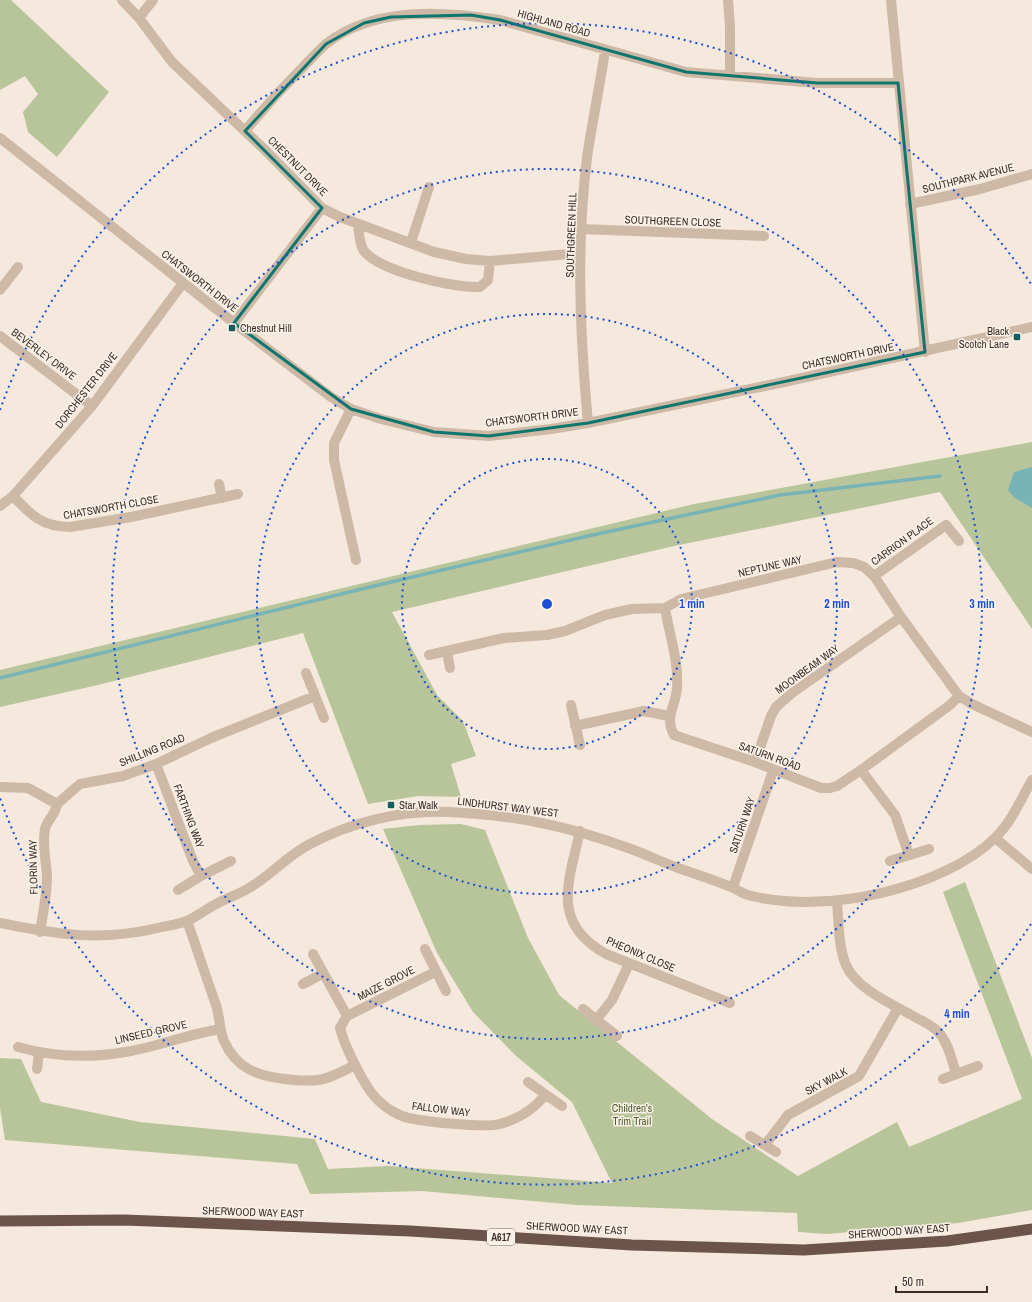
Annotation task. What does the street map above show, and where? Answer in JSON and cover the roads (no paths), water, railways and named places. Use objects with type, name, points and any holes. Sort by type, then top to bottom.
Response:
[{"type":"highway","name":"SHERWOOD WAY EAST","points":[[0,1221],[124,1220],[402,1231],[632,1245],[804,1250],[947,1241],[1032,1229]]},
{"type":"street","name":"CHESTNUT DRIVE","points":[[122,0],[139,18],[172,62],[245,131],[322,208],[340,218],[410,242],[434,252],[466,259],[490,261],[580,253]]},
{"type":"street","points":[[139,18],[154,0]]},
{"type":"street","points":[[728,0],[730,27],[730,76]]},
{"type":"street","points":[[891,0],[925,352]]},
{"type":"street","name":"HIGHLAND ROAD","points":[[245,131],[282,88],[326,44],[346,31],[364,23],[391,17],[446,14],[471,15],[500,20],[686,72],[817,83],[898,83]]},
{"type":"street","name":"SOUTHGREEN HILL","points":[[588,422],[584,372],[580,253],[581,229],[587,158],[605,50]]},
{"type":"street","name":"CHATSWORTH DRIVE","points":[[0,138],[234,323],[331,396],[351,409],[404,425],[434,432],[489,436],[551,429],[925,352],[1032,327]]},
{"type":"street","name":"SOUTHPARK AVENUE","points":[[910,204],[980,189],[1032,174]]},
{"type":"street","points":[[410,242],[429,187]]},
{"type":"street","points":[[234,323],[322,208]]},
{"type":"street","points":[[358,224],[363,250],[367,254],[387,266],[443,284],[480,287],[488,280],[490,261]]},
{"type":"street","name":"SOUTHGREEN CLOSE","points":[[581,229],[764,236]]},
{"type":"street","points":[[0,290],[18,267]]},
{"type":"street","name":"DORCHESTER DRIVE","points":[[0,506],[13,496],[92,406],[183,283]]},
{"type":"street","name":"BEVERLEY DRIVE","points":[[0,336],[92,406]]},
{"type":"street","points":[[351,409],[334,444],[334,460],[356,560]]},
{"type":"street","points":[[220,484],[222,498]]},
{"type":"street","name":"CHATSWORTH CLOSE","points":[[13,496],[27,511],[42,523],[59,527],[70,527],[131,517],[238,494]]},
{"type":"street","name":"CARRION PLACE","points":[[874,576],[946,525],[959,541]]},
{"type":"street","name":"NEPTUNE WAY","points":[[429,655],[504,638],[559,632],[605,615],[632,609],[664,608],[681,599],[837,562],[853,563],[864,567],[874,576],[901,617],[960,696],[972,704],[1032,732]]},
{"type":"street","points":[[575,726],[644,711],[669,716],[677,690],[677,676],[664,608]]},
{"type":"street","name":"MOONBEAM WAY","points":[[755,762],[776,707],[792,693],[901,617]]},
{"type":"street","points":[[447,652],[450,668]]},
{"type":"street","points":[[306,673],[324,718]]},
{"type":"street","name":"SHILLING ROAD","points":[[57,804],[80,784],[123,776],[156,764],[211,738],[315,696]]},
{"type":"street","name":"SATURN ROAD","points":[[669,716],[670,728],[674,735],[755,762],[773,771],[821,788],[830,788],[837,786],[861,770],[950,705],[960,696]]},
{"type":"street","points":[[571,705],[580,745]]},
{"type":"street","name":"FARTHING WAY","points":[[156,764],[193,862],[201,876]]},
{"type":"street","points":[[861,770],[895,815],[909,855]]},
{"type":"street","name":"SATURN WAY","points":[[733,887],[773,771]]},
{"type":"street","name":"LINDHURST WAY WEST","points":[[0,923],[40,932],[104,937],[136,934],[187,921],[249,888],[277,866],[306,847],[344,829],[388,816],[432,811],[546,822],[580,831],[733,887],[749,896],[784,901],[837,902],[888,891],[935,876],[967,859],[995,838],[1009,822],[1032,780]]},
{"type":"street","points":[[0,788],[28,788],[57,804]]},
{"type":"street","name":"FLORIN WAY","points":[[40,932],[46,884],[44,841],[45,827],[53,815],[57,804]]},
{"type":"street","name":"PHEONIX CLOSE","points":[[580,831],[569,881],[567,899],[574,927],[581,936],[592,946],[629,964],[730,1003]]},
{"type":"street","points":[[995,838],[1032,869]]},
{"type":"street","points":[[890,861],[929,849]]},
{"type":"street","points":[[178,890],[201,876],[231,861]]},
{"type":"street","points":[[837,902],[842,948],[846,965],[852,976],[863,986],[898,1008],[930,1025],[940,1034],[947,1047],[956,1073]]},
{"type":"street","points":[[187,921],[217,1010],[224,1041],[234,1058],[249,1071],[267,1077],[312,1082],[333,1077],[355,1065]]},
{"type":"street","points":[[425,949],[435,972],[446,991]]},
{"type":"street","points":[[313,954],[322,974],[347,1016]]},
{"type":"street","points":[[596,1020],[612,1000],[629,964]]},
{"type":"street","name":"MAIZE GROVE","points":[[347,1016],[435,972]]},
{"type":"street","points":[[303,984],[322,974]]},
{"type":"street","name":"SKY WALK","points":[[765,1145],[788,1115],[859,1076],[898,1008]]},
{"type":"street","points":[[583,1009],[617,1036]]},
{"type":"street","name":"FALLOW WAY","points":[[347,1016],[340,1028],[342,1038],[355,1065],[378,1101],[386,1107],[408,1118],[474,1125],[499,1124],[518,1118],[537,1105],[545,1095]]},
{"type":"street","name":"LINSEED GROVE","points":[[18,1047],[39,1053],[72,1056],[125,1052],[221,1029]]},
{"type":"street","points":[[37,1069],[39,1053]]},
{"type":"street","points":[[943,1079],[978,1066]]},
{"type":"street","points":[[528,1082],[562,1106]]},
{"type":"street","points":[[750,1136],[776,1152]]},
{"type":"water","points":[[1032,467],[1032,508],[1015,498],[1008,490],[1014,472]]},
{"type":"waterway","points":[[0,678],[374,586],[588,536],[780,495],[940,476]]},
{"type":"place","name":"Chestnut Hill","points":[[232,328]]},
{"type":"place","name":"Black Scotch Lane","points":[[1017,337]]},
{"type":"place","name":"Star Walk","points":[[391,805]]},
{"type":"park label","name":"Children's Trim Trail","points":[[632,1114]]}]
